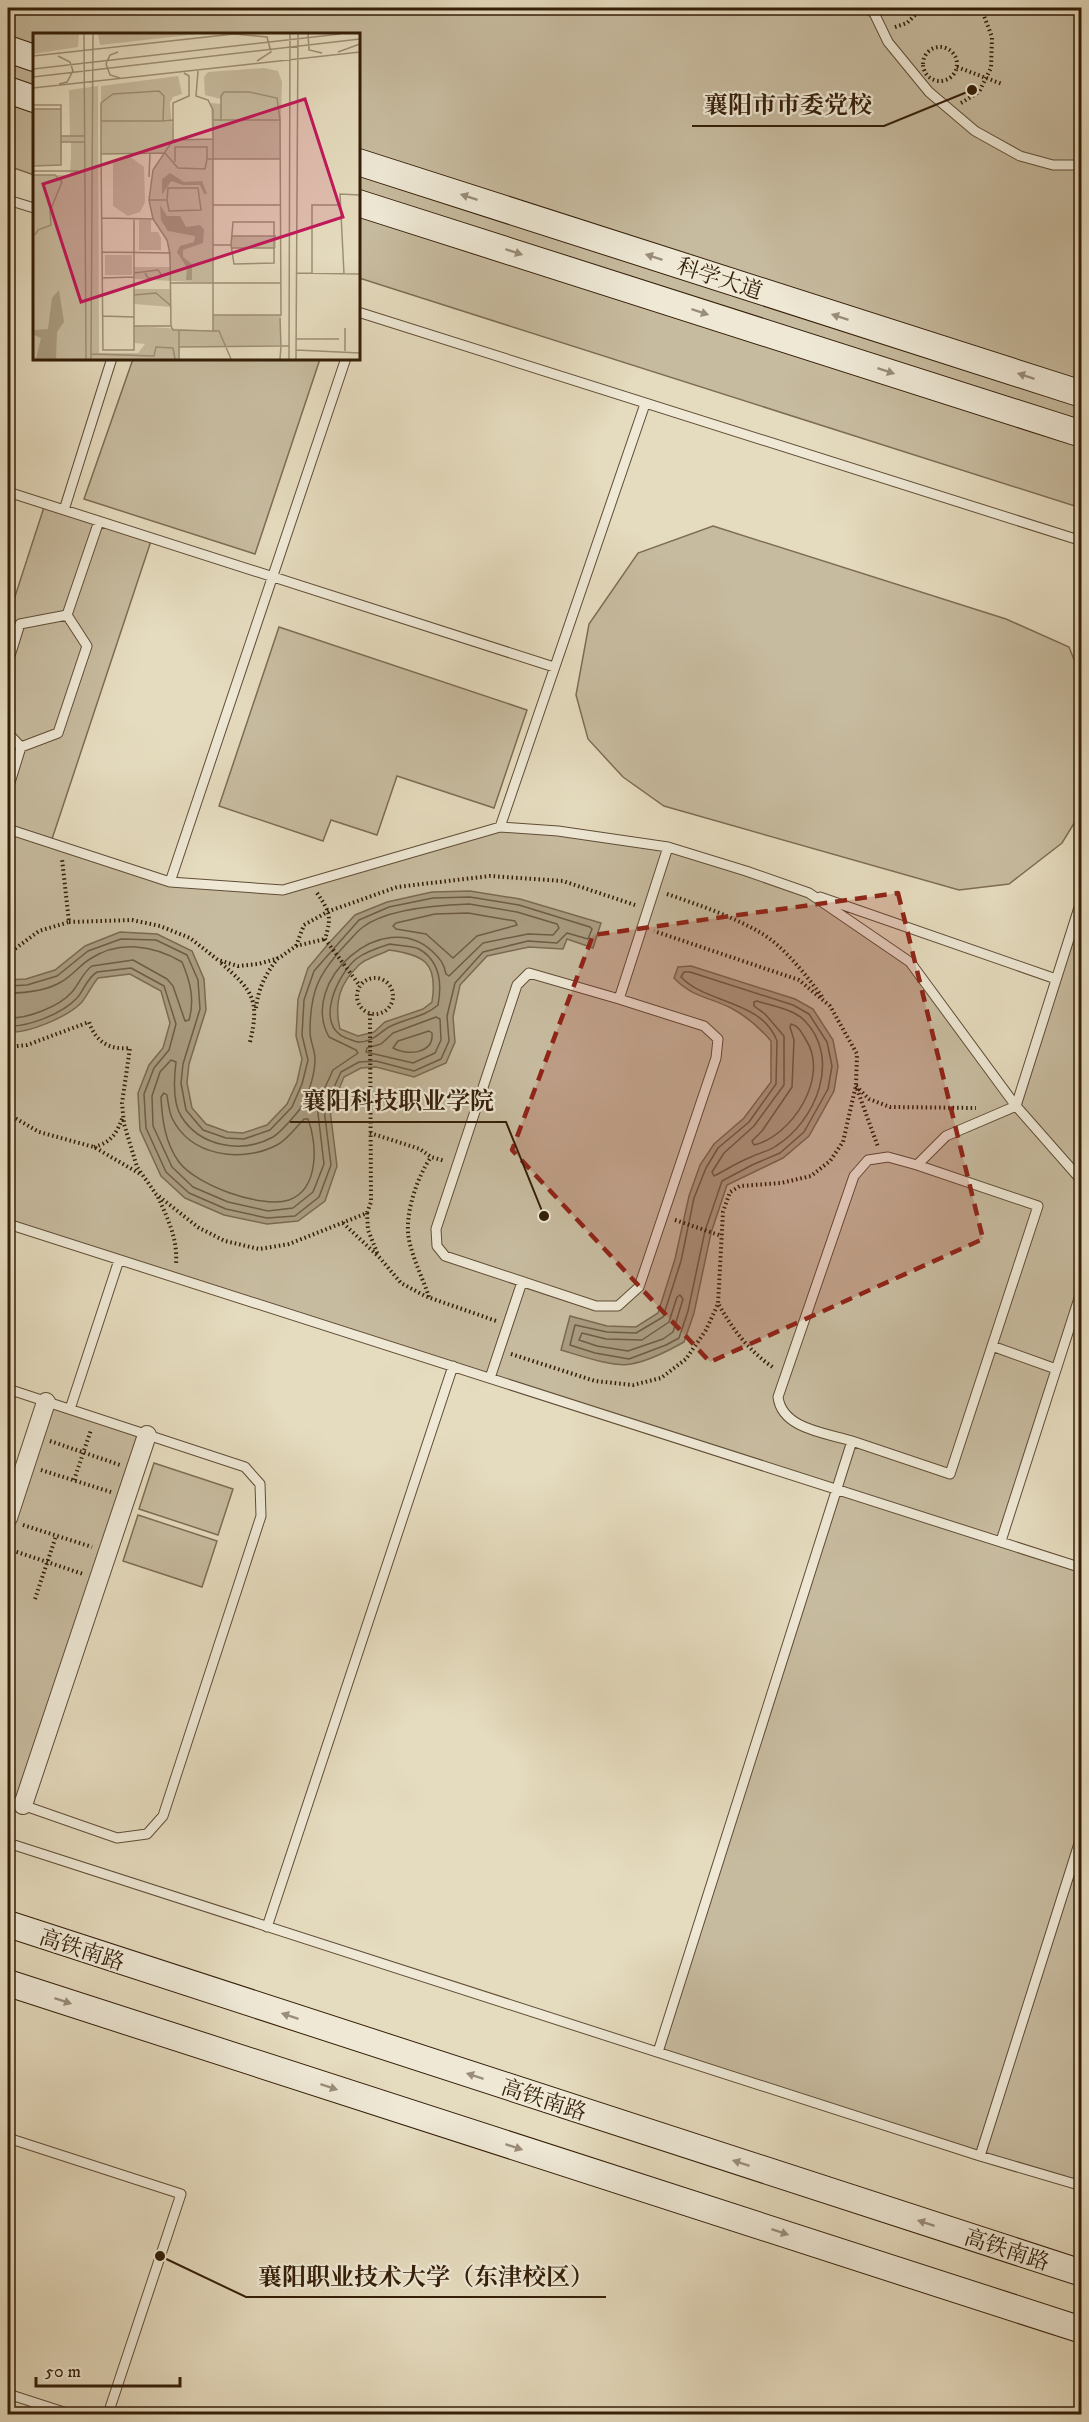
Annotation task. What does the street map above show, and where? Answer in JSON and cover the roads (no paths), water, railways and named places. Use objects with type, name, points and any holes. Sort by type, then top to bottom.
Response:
[{"type":"main road","points":[[8,49],[33,58]]},
{"type":"main road","points":[[8,90],[33,99]]},
{"type":"main road","name":"科学大道","points":[[360,163],[1082,394]]},
{"type":"main road","name":"科学大道","points":[[360,203],[1082,434]]},
{"type":"main road","name":"高铁南路","points":[[8,1924],[1082,2273]]},
{"type":"main road","points":[[8,1983],[1082,2330]]},
{"type":"street","points":[[13,1520],[25,1465],[46,1402]]},
{"type":"street","points":[[15,1803],[98,1579],[147,1435]]},
{"type":"lane","points":[[866,8],[874,13],[888,42],[929,92],[975,131],[1020,156],[1053,165],[1082,165]]},
{"type":"lane","points":[[8,200],[33,208]]},
{"type":"lane","points":[[360,316],[1082,541]]},
{"type":"lane","points":[[64,510],[111,360]]},
{"type":"lane","points":[[170,882],[345,360]]},
{"type":"lane","points":[[500,827],[645,404]]},
{"type":"lane","points":[[8,492],[554,667]]},
{"type":"lane","points":[[67,615],[99,521]]},
{"type":"lane","points":[[8,662],[20,624],[67,615]]},
{"type":"lane","points":[[21,747],[58,733],[87,646],[67,615]]},
{"type":"lane","points":[[8,733],[21,747]]},
{"type":"lane","points":[[8,789],[21,747]]},
{"type":"lane","points":[[8,829],[170,882],[282,890],[500,827],[558,831],[668,847],[810,893],[1056,979]]},
{"type":"lane","points":[[619,999],[668,847]]},
{"type":"lane","points":[[810,893],[910,962],[1016,1106],[1082,1181]]},
{"type":"lane","points":[[917,1165],[946,1136],[1016,1106],[1082,898]]},
{"type":"lane","points":[[529,973],[619,999],[704,1026],[718,1039],[716,1058],[639,1287],[618,1306],[596,1306],[444,1256],[437,1246],[436,1229],[518,985],[529,973]]},
{"type":"lane","points":[[888,1156],[917,1165],[1038,1206],[950,1474],[793,1422],[780,1409],[778,1397],[854,1176],[868,1160],[888,1156]]},
{"type":"lane","points":[[8,1224],[1082,1568]]},
{"type":"lane","points":[[70,1409],[120,1260]]},
{"type":"lane","points":[[490,1378],[522,1282]]},
{"type":"lane","points":[[1001,1541],[1082,1289]]},
{"type":"lane","points":[[992,1346],[1056,1369]]},
{"type":"lane","points":[[267,1927],[453,1366]]},
{"type":"lane","points":[[8,1389],[245,1467],[260,1484],[261,1516],[163,1816],[147,1834],[117,1838],[15,1803]]},
{"type":"lane","points":[[658,2052],[852,1441]]},
{"type":"lane","points":[[980,2156],[1082,1834]]},
{"type":"lane","points":[[8,1843],[980,2156],[1082,2186]]},
{"type":"lane","points":[[8,2138],[181,2194],[108,2415]]},
{"type":"lane","points":[[8,2394],[70,2415]]},
{"type":"water","points":[[470,891],[520,899],[601,923],[593,948],[567,939],[563,949],[529,947],[487,956],[460,985],[453,1017],[455,1042],[446,1063],[414,1077],[376,1067],[361,1068],[344,1077],[330,1110],[337,1166],[325,1201],[298,1221],[267,1224],[224,1215],[185,1198],[161,1176],[140,1130],[138,1093],[149,1065],[163,1048],[170,1023],[161,991],[130,974],[98,978],[76,1008],[36,1027],[8,1032],[8,980],[26,979],[55,970],[85,946],[120,932],[157,934],[192,951],[204,979],[206,1010],[189,1064],[187,1083],[192,1108],[206,1124],[228,1132],[243,1133],[267,1125],[287,1104],[297,1082],[302,1059],[296,1036],[298,999],[308,968],[355,915],[387,902],[432,892]],"holes":[[[389,950],[420,958],[431,970],[432,1002],[423,1009],[385,1022],[374,1032],[358,1036],[340,1029],[338,1002],[343,987],[352,972],[365,960]]]},
{"type":"water","points":[[691,966],[795,999],[813,1009],[833,1040],[838,1066],[834,1091],[809,1136],[783,1158],[727,1185],[711,1233],[694,1313],[684,1342],[638,1363],[624,1365],[606,1363],[561,1350],[570,1316],[607,1326],[636,1327],[658,1313],[675,1259],[689,1196],[700,1165],[714,1144],[744,1118],[771,1082],[771,1041],[743,1015],[723,1004],[694,993],[674,978],[678,967]]},
{"type":"place","name":"襄阳市市委党校","points":[[972,90]]},
{"type":"place","name":"襄阳科技职业学院","points":[[544,1216]]},
{"type":"place","name":"襄阳职业技术大学（东津校区）","points":[[160,2256]]}]
